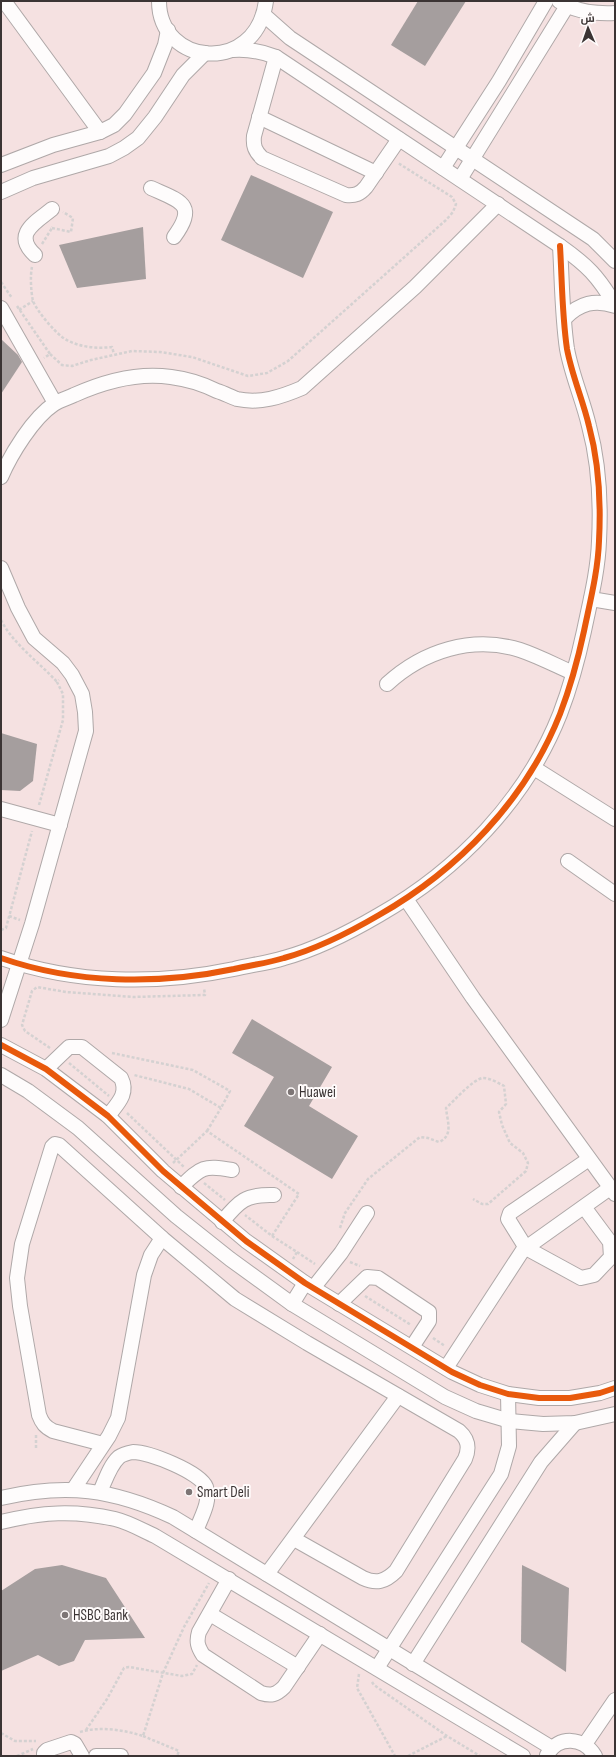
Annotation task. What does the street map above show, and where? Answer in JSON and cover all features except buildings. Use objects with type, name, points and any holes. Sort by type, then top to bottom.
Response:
[{"type":"street","points":[[4,1],[100,132]]},
{"type":"street","points":[[159,1],[162,19],[168,30],[184,46],[205,54],[248,49],[263,52],[276,57],[498,204],[582,262],[601,282],[615,305]]},
{"type":"street","points":[[233,50],[247,41],[257,30],[264,15],[266,1]]},
{"type":"street","points":[[443,168],[499,81],[546,1]]},
{"type":"street","points":[[460,179],[563,4],[593,14],[615,13]]},
{"type":"street","points":[[264,15],[290,38],[593,239],[613,257]]},
{"type":"street","points":[[1,165],[52,146],[100,132],[114,125],[125,114],[154,73],[165,45],[168,30]]},
{"type":"street","points":[[1,192],[34,178],[109,156],[124,148],[138,138],[155,117],[183,75],[205,54]]},
{"type":"street","points":[[276,57],[253,144],[256,152],[262,158],[346,195],[354,196],[361,193],[399,139]]},
{"type":"street","points":[[259,117],[376,173]]},
{"type":"street","points":[[151,188],[179,200],[184,207],[186,216],[183,224],[174,237]]},
{"type":"street","points":[[1,477],[6,466],[25,436],[42,415],[55,403],[91,387],[117,379],[144,375],[171,377],[198,383],[237,399],[259,401],[281,397],[302,388],[415,286],[498,204]]},
{"type":"street","points":[[36,256],[29,249],[25,241],[26,232],[31,225],[56,210]]},
{"type":"street","points":[[1,958],[20,964],[86,977],[153,980],[203,975],[286,958],[348,933],[406,900],[455,862],[498,818],[534,768],[560,715],[573,673],[591,599],[599,542],[599,484],[590,427],[571,366],[567,346],[560,246]]},
{"type":"street","points":[[565,318],[573,310],[583,304],[605,302],[615,305]]},
{"type":"street","points":[[4,313],[55,403]]},
{"type":"street","points":[[1,568],[18,608],[34,638],[63,663],[72,675],[82,694],[86,732],[20,964],[1,1020]]},
{"type":"street","points":[[591,599],[615,603]]},
{"type":"street","points":[[387,684],[405,669],[425,657],[456,647],[471,645],[503,646],[518,650],[573,673]]},
{"type":"street","points":[[534,768],[615,819]]},
{"type":"street","points":[[1,809],[60,825]]},
{"type":"street","points":[[568,861],[615,894]]},
{"type":"street","points":[[406,900],[473,998],[613,1191],[584,1207],[523,1250],[446,1368]]},
{"type":"street","points":[[1,1045],[46,1069],[108,1116],[181,1187],[246,1241],[309,1285],[446,1368],[480,1385],[508,1394],[539,1398],[570,1398],[600,1393],[615,1388]]},
{"type":"street","points":[[46,1069],[69,1047],[82,1047],[121,1078],[125,1084],[125,1091],[108,1116]]},
{"type":"street","points":[[1,1075],[28,1091],[78,1128],[176,1216],[230,1259],[292,1304],[445,1397],[476,1411],[510,1421],[542,1424],[575,1423],[615,1414]]},
{"type":"street","points":[[103,1444],[53,1431],[41,1422],[21,1313],[18,1292],[18,1264],[22,1244],[53,1145],[59,1145],[162,1238],[235,1299],[307,1343],[459,1431],[464,1436],[468,1444],[468,1451],[396,1571],[389,1578],[371,1582],[294,1539]]},
{"type":"street","points":[[584,1207],[610,1242],[611,1257],[594,1275],[581,1278],[526,1248],[508,1219],[510,1213],[589,1159]]},
{"type":"street","points":[[181,1187],[201,1169],[209,1167],[232,1170]]},
{"type":"street","points":[[222,1222],[234,1207],[250,1196],[274,1195]]},
{"type":"street","points":[[292,1304],[309,1285],[326,1271],[341,1253],[368,1213]]},
{"type":"street","points":[[73,1490],[109,1436],[118,1418],[144,1275],[151,1255],[162,1238]]},
{"type":"street","points":[[339,1304],[367,1277],[378,1278],[429,1312],[429,1321],[423,1333],[412,1347]]},
{"type":"street","points":[[374,1673],[501,1474],[509,1446],[510,1421],[508,1394]]},
{"type":"street","points":[[267,1574],[398,1396]]},
{"type":"street","points":[[413,1664],[541,1462],[575,1423]]},
{"type":"street","points":[[100,1492],[114,1464],[119,1458],[126,1454],[134,1452],[167,1462],[199,1478],[205,1486],[208,1495],[207,1504],[196,1531]]},
{"type":"street","points":[[1,1498],[26,1492],[73,1490],[100,1492],[150,1506],[174,1517],[389,1648],[549,1752],[564,1741],[578,1742],[585,1744],[595,1756]]},
{"type":"street","points":[[1,1522],[33,1514],[75,1513],[116,1520],[155,1536],[361,1659],[374,1673],[523,1756]]},
{"type":"street","points":[[229,1580],[199,1632],[197,1639],[198,1647],[203,1655],[261,1693],[269,1695],[278,1694],[284,1688],[320,1634]]},
{"type":"street","points":[[210,1614],[298,1667]]},
{"type":"street","points":[[585,1744],[615,1700]]},
{"type":"street","points":[[39,1752],[44,1753],[47,1750],[71,1742],[75,1744],[82,1756]]},
{"type":"street","points":[[96,1756],[121,1756]]},
{"type":"path","points":[[1,282],[50,354],[62,365],[72,366],[114,354],[132,351],[160,352],[192,357],[248,376],[267,373],[288,361],[446,220],[453,212],[456,204],[452,197],[387,156]]},
{"type":"path","points":[[38,220],[52,228],[71,232],[73,218],[56,210]]},
{"type":"path","points":[[52,228],[36,256],[32,270],[34,301],[43,316],[63,337],[98,349],[112,347],[114,354]]},
{"type":"path","points":[[4,313],[19,309],[34,301]]},
{"type":"path","points":[[33,365],[50,354]]},
{"type":"path","points":[[1,620],[5,628],[57,682],[62,694],[63,720],[6,928],[1,930]]},
{"type":"path","points":[[57,682],[72,675]]},
{"type":"path","points":[[203,975],[205,995],[133,997],[66,992],[37,986],[32,991],[22,1025],[25,1031],[60,1056],[118,1103],[193,1175],[272,1236],[326,1271]]},
{"type":"path","points":[[111,1053],[193,1070],[230,1091],[207,1131],[176,1160]]},
{"type":"path","points":[[132,1075],[189,1089],[221,1108]]},
{"type":"path","points":[[339,1231],[346,1213],[368,1179],[420,1137],[439,1142],[445,1139],[449,1133],[446,1108],[476,1080],[484,1078],[504,1086],[506,1104],[499,1112],[502,1125],[510,1143],[523,1153],[528,1163],[526,1171],[488,1204],[482,1204],[473,1199]]},
{"type":"path","points":[[207,1131],[299,1194],[272,1236]]},
{"type":"path","points":[[286,1270],[297,1252]]},
{"type":"path","points":[[341,1253],[346,1260],[377,1274],[378,1278]]},
{"type":"path","points":[[354,1290],[456,1353]]},
{"type":"path","points":[[143,1736],[163,1673],[184,1627],[209,1583],[203,1579]]},
{"type":"path","points":[[86,1730],[107,1699],[124,1668],[129,1667],[182,1676],[192,1674],[203,1655]]},
{"type":"path","points":[[361,1659],[357,1688],[395,1756]]},
{"type":"path","points":[[374,1673],[374,1685],[447,1736],[480,1756]]},
{"type":"path","points":[[78,1733],[86,1730],[108,1729],[128,1731],[180,1751],[177,1756]]},
{"type":"path","points":[[1,1733],[15,1741],[38,1741]]},
{"type":"path","points":[[408,1756],[447,1736]]},
{"type":"path","points":[[17,1756],[39,1752]]},
{"type":"shaded area","points":[[1,1],[615,1],[615,1756],[1,1756]]},
{"type":"cycle path","points":[[1,958],[29,967],[58,973],[117,979],[176,978],[234,969],[278,960],[321,945],[345,934],[408,897],[436,877],[462,854],[509,804],[546,745],[564,704],[582,642],[597,564],[600,527],[597,469],[589,426],[567,349],[563,310],[560,246]]},
{"type":"cycle path","points":[[1,1045],[46,1069],[108,1116],[163,1171],[246,1241],[305,1283],[452,1372],[480,1385],[508,1394],[539,1398],[570,1398],[600,1393],[615,1388]]},
{"type":"place","name":"Huawei","points":[[291,1092]]},
{"type":"place","name":"Smart Deli","points":[[189,1492]]},
{"type":"place","name":"HSBC Bank","points":[[65,1615]]}]
